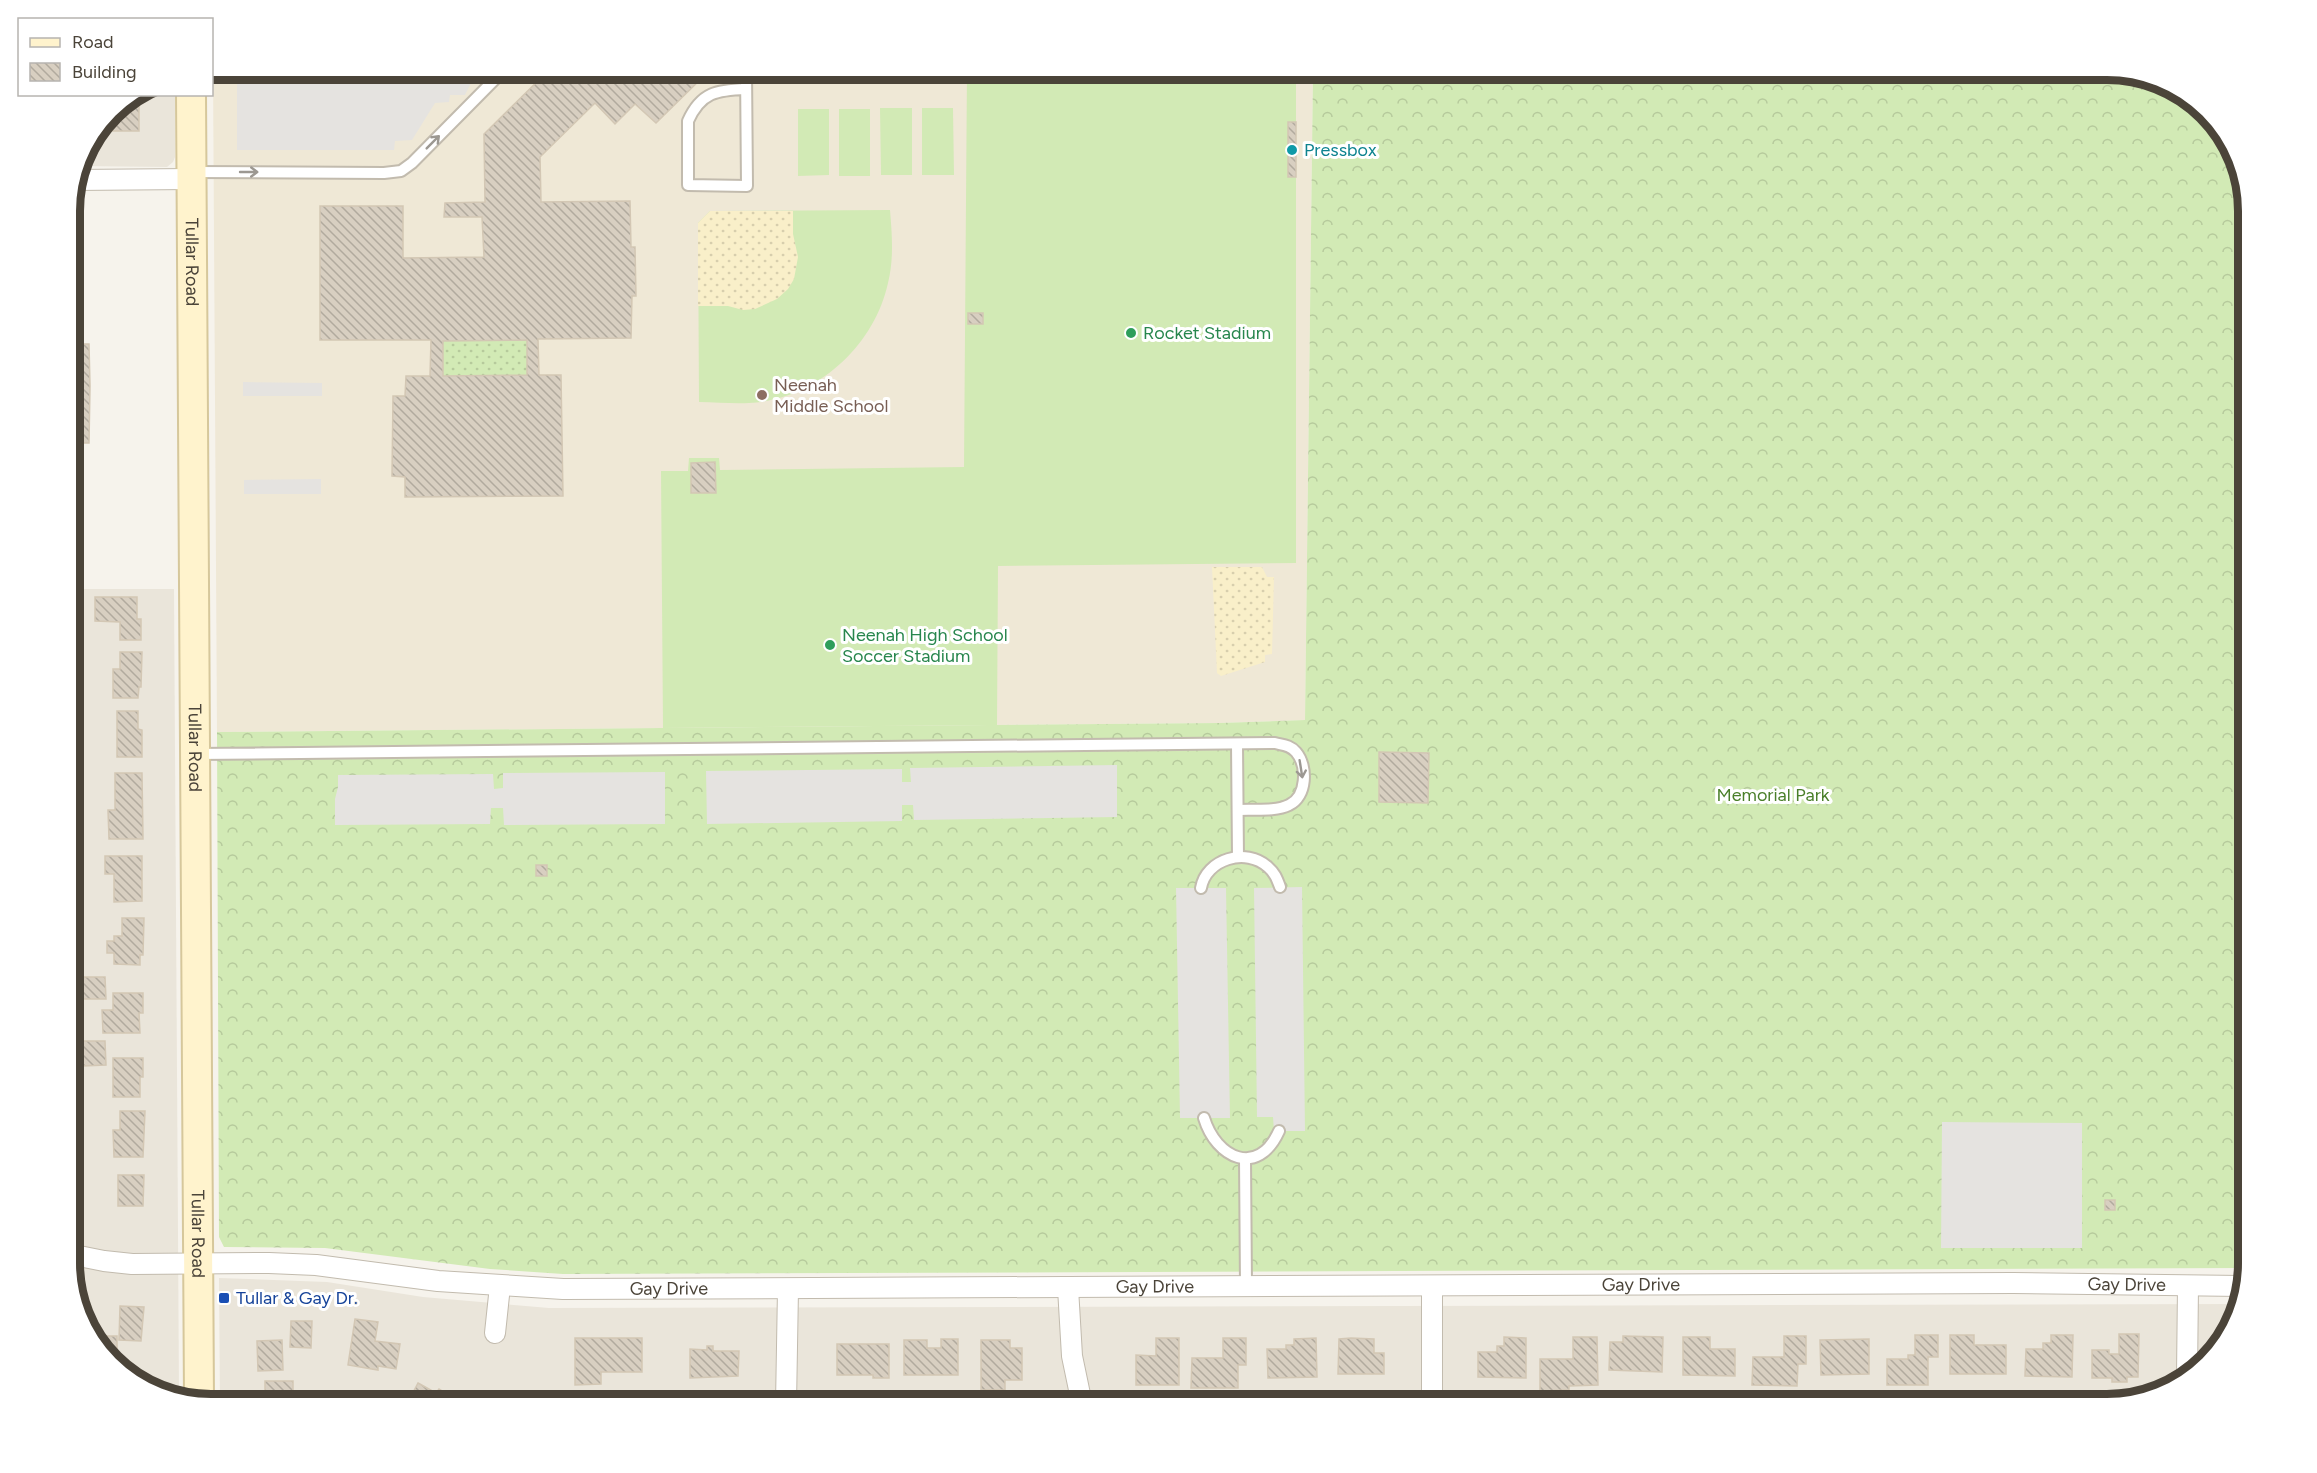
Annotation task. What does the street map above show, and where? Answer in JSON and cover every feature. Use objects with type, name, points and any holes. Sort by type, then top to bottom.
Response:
[{"type":"main road","name":"Tullar Road","points":[[191,96],[199,1393]]},
{"type":"street","points":[[83,180],[191,175]]},
{"type":"street","name":"Gay Drive","points":[[80,1256],[132,1264],[325,1266],[438,1281],[575,1289],[2001,1283],[2235,1286]]},
{"type":"street","points":[[495,1333],[500,1286]]},
{"type":"street","points":[[1432,1286],[1432,1394]]},
{"type":"street","points":[[2187,1365],[2188,1286]]},
{"type":"street","points":[[1068,1288],[1072,1356],[1080,1394]]},
{"type":"street","points":[[786,1394],[788,1289]]},
{"type":"lane","points":[[191,175],[401,171],[412,163],[494,80]]},
{"type":"lane","points":[[746,80],[747,186],[688,185],[688,121],[691,114],[710,94],[720,90],[746,89]]},
{"type":"lane","points":[[195,754],[1275,743],[1288,746],[1296,753],[1300,761],[1303,784],[1302,793],[1296,801],[1287,806],[1238,810]]},
{"type":"lane","points":[[1237,744],[1238,857]]},
{"type":"lane","points":[[1201,888],[1205,874],[1212,867],[1238,857],[1252,859],[1266,865],[1275,874],[1280,887]]},
{"type":"lane","points":[[1204,1118],[1218,1146],[1230,1155],[1245,1159],[1255,1156],[1272,1145],[1279,1131]]},
{"type":"lane","points":[[1245,1159],[1246,1286]]},
{"type":"shaded area","name":"Neenah Middle School","points":[[213,80],[1313,80],[1305,720],[1219,723],[217,732]]},
{"type":"shaded area","points":[[237,80],[472,80],[465,95],[450,95],[449,102],[435,103],[412,140],[395,141],[394,150],[237,150]]},
{"type":"shaded area","points":[[148,96],[175,96],[175,157],[167,167],[87,166],[97,145],[112,124],[131,107]]},
{"type":"shaded area","points":[[243,382],[322,383],[322,396],[243,396]]},
{"type":"shaded area","points":[[321,479],[321,494],[244,494],[244,480]]},
{"type":"shaded area","points":[[80,589],[174,589],[179,1389],[153,1380],[138,1371],[112,1349],[97,1328],[90,1312],[84,1296],[80,1271]]},
{"type":"shaded area","points":[[1117,765],[1117,817],[914,820],[913,805],[902,805],[902,821],[707,824],[706,771],[902,769],[902,782],[911,782],[910,768]]},
{"type":"shaded area","points":[[665,772],[665,824],[504,825],[503,808],[491,808],[490,824],[335,825],[338,775],[493,774],[494,789],[503,788],[503,773]]},
{"type":"shaded area","points":[[1302,887],[1305,1131],[1274,1131],[1273,1117],[1257,1117],[1254,888]]},
{"type":"shaded area","points":[[1176,888],[1226,888],[1230,1118],[1180,1118]]},
{"type":"shaded area","points":[[1942,1122],[2082,1123],[2082,1248],[1941,1248]]},
{"type":"shaded area","points":[[219,1278],[327,1282],[423,1297],[549,1308],[2231,1304],[2215,1335],[2193,1361],[2164,1380],[2148,1387],[2106,1394],[220,1394]]},
{"type":"green space","name":"Rocket Stadium","points":[[967,80],[1296,80],[1296,563],[998,566],[997,725],[663,728],[661,471],[688,471],[689,458],[719,458],[720,470],[964,467]]},
{"type":"green space","name":"Memorial Park","points":[[1313,80],[2106,80],[2140,84],[2164,93],[2193,112],[2215,138],[2231,169],[2238,211],[2237,1268],[563,1274],[490,1269],[325,1248],[224,1247],[219,1237],[217,732],[1219,723],[1305,720]]},
{"type":"green space","points":[[880,108],[912,108],[912,175],[881,175]]},
{"type":"green space","points":[[922,108],[953,108],[954,175],[922,175]]},
{"type":"green space","points":[[798,109],[829,109],[829,175],[798,176]]},
{"type":"green space","points":[[839,109],[870,109],[870,176],[839,176]]},
{"type":"green space","points":[[890,210],[891,265],[881,306],[870,328],[838,366],[818,381],[797,392],[773,400],[749,403],[699,402],[698,223],[710,211]]},
{"type":"green space","points":[[527,340],[527,375],[443,376],[443,341]]},
{"type":"sand","points":[[710,211],[793,211],[793,234],[798,257],[794,279],[788,289],[777,299],[755,309],[698,306],[698,223]]},
{"type":"sand","points":[[1212,567],[1262,567],[1267,577],[1274,577],[1272,654],[1265,655],[1265,662],[1221,676],[1217,673]]},
{"type":"building","points":[[539,80],[700,80],[656,123],[635,104],[615,124],[595,103],[540,157],[541,202],[630,201],[631,247],[635,247],[636,296],[632,296],[631,338],[538,339],[539,375],[561,375],[563,496],[405,497],[405,477],[392,476],[393,396],[405,396],[406,376],[430,376],[431,340],[320,340],[320,206],[403,206],[403,258],[484,257],[482,217],[444,217],[445,203],[485,202],[484,134]],"holes":[[[527,340],[527,375],[443,376],[443,341]]]},
{"type":"building","points":[[139,104],[139,131],[107,131],[131,107]]},
{"type":"building","name":"Pressbox","points":[[1288,122],[1296,122],[1296,177],[1288,177]]},
{"type":"building","points":[[968,313],[983,313],[983,324],[968,324]]},
{"type":"building","points":[[80,344],[89,344],[89,443],[80,443]]},
{"type":"building","points":[[715,462],[716,493],[691,493],[691,463]]},
{"type":"building","points":[[95,597],[137,597],[137,619],[141,619],[141,640],[120,640],[120,622],[95,621]]},
{"type":"building","points":[[120,652],[142,652],[141,687],[139,687],[138,698],[113,698],[113,669],[120,669]]},
{"type":"building","points":[[117,711],[138,711],[138,729],[142,730],[142,757],[117,757]]},
{"type":"building","points":[[1379,752],[1429,753],[1428,803],[1379,802]]},
{"type":"building","points":[[115,773],[142,773],[143,839],[109,839],[108,810],[115,810]]},
{"type":"building","points":[[105,856],[142,856],[142,901],[114,902],[114,874],[105,874]]},
{"type":"building","points":[[536,865],[547,865],[547,876],[536,876]]},
{"type":"building","points":[[122,918],[144,918],[143,955],[140,955],[140,965],[114,964],[114,953],[107,953],[107,941],[114,941],[114,936],[122,936]]},
{"type":"building","points":[[81,977],[105,977],[106,999],[81,999]]},
{"type":"building","points":[[113,993],[143,993],[143,1013],[139,1013],[140,1033],[103,1033],[102,1010],[113,1010]]},
{"type":"building","points":[[83,1041],[105,1041],[106,1065],[83,1066]]},
{"type":"building","points":[[113,1058],[143,1058],[140,1097],[113,1097]]},
{"type":"building","points":[[120,1111],[145,1111],[143,1157],[114,1157],[113,1130],[120,1130]]},
{"type":"building","points":[[118,1175],[144,1175],[143,1206],[118,1206]]},
{"type":"building","points":[[2105,1200],[2115,1200],[2115,1210],[2105,1210]]},
{"type":"building","points":[[120,1306],[144,1307],[141,1341],[119,1340]]},
{"type":"building","points":[[355,1319],[378,1322],[375,1341],[400,1344],[396,1369],[378,1366],[378,1370],[348,1365]]},
{"type":"building","points":[[291,1321],[312,1321],[311,1348],[290,1347]]},
{"type":"building","points":[[2119,1334],[2139,1334],[2138,1377],[2127,1377],[2127,1382],[2112,1382],[2112,1378],[2092,1378],[2092,1350],[2109,1350],[2109,1354],[2119,1354]]},
{"type":"building","points":[[1915,1335],[1938,1335],[1938,1357],[1928,1357],[1928,1385],[1887,1385],[1887,1359],[1908,1359],[1908,1355],[1915,1355]]},
{"type":"building","points":[[1950,1335],[1974,1335],[1974,1345],[2006,1345],[2006,1374],[1950,1374]]},
{"type":"building","points":[[2051,1335],[2073,1335],[2072,1377],[2025,1376],[2026,1349],[2043,1349],[2043,1343],[2051,1343]]},
{"type":"building","points":[[103,1336],[117,1336],[117,1354]]},
{"type":"building","points":[[1623,1336],[1663,1337],[1662,1372],[1609,1370],[1610,1342],[1623,1342]]},
{"type":"building","points":[[1784,1336],[1806,1336],[1806,1364],[1798,1364],[1797,1386],[1752,1385],[1753,1357],[1784,1357]]},
{"type":"building","points":[[1504,1337],[1526,1338],[1526,1378],[1478,1377],[1478,1352],[1497,1352],[1497,1346],[1504,1346]]},
{"type":"building","points":[[1573,1337],[1597,1337],[1598,1385],[1569,1386],[1569,1390],[1540,1391],[1540,1359],[1573,1359]]},
{"type":"building","points":[[1683,1337],[1710,1337],[1710,1349],[1735,1349],[1735,1376],[1683,1375]]},
{"type":"building","points":[[575,1338],[642,1338],[642,1372],[601,1372],[601,1384],[575,1385]]},
{"type":"building","points":[[1156,1338],[1179,1338],[1179,1385],[1136,1385],[1136,1355],[1156,1356]]},
{"type":"building","points":[[1223,1338],[1246,1338],[1246,1365],[1238,1365],[1238,1388],[1191,1388],[1192,1358],[1223,1358]]},
{"type":"building","points":[[1316,1338],[1317,1377],[1268,1378],[1267,1349],[1286,1349],[1286,1345],[1294,1345],[1294,1339]]},
{"type":"building","points":[[941,1339],[958,1339],[958,1375],[904,1375],[904,1340],[927,1340],[927,1348],[941,1348]]},
{"type":"building","points":[[1339,1339],[1374,1339],[1374,1353],[1384,1353],[1384,1374],[1338,1374]]},
{"type":"building","points":[[1869,1339],[1869,1374],[1821,1375],[1820,1340]]},
{"type":"building","points":[[282,1340],[283,1370],[258,1371],[257,1341]]},
{"type":"building","points":[[981,1340],[1010,1340],[1010,1348],[1022,1348],[1022,1380],[1005,1380],[1005,1390],[981,1390]]},
{"type":"building","points":[[837,1344],[889,1344],[889,1378],[873,1378],[873,1375],[837,1375]]},
{"type":"building","points":[[707,1346],[713,1346],[713,1351],[739,1351],[738,1376],[690,1378],[690,1349],[707,1350]]},
{"type":"building","points":[[265,1381],[293,1381],[293,1394],[265,1394]]},
{"type":"building","points":[[418,1383],[436,1393],[439,1389],[447,1394],[412,1394]]},
{"type":"place","name":"Pressbox","points":[[1292,150]]},
{"type":"place","name":"Rocket Stadium","points":[[1131,333]]},
{"type":"place","name":"Neenah Middle School","points":[[762,395]]},
{"type":"place","name":"Neenah High School Soccer Stadium","points":[[830,645]]},
{"type":"place","name":"Tullar & Gay Dr.","points":[[224,1298]]}]
